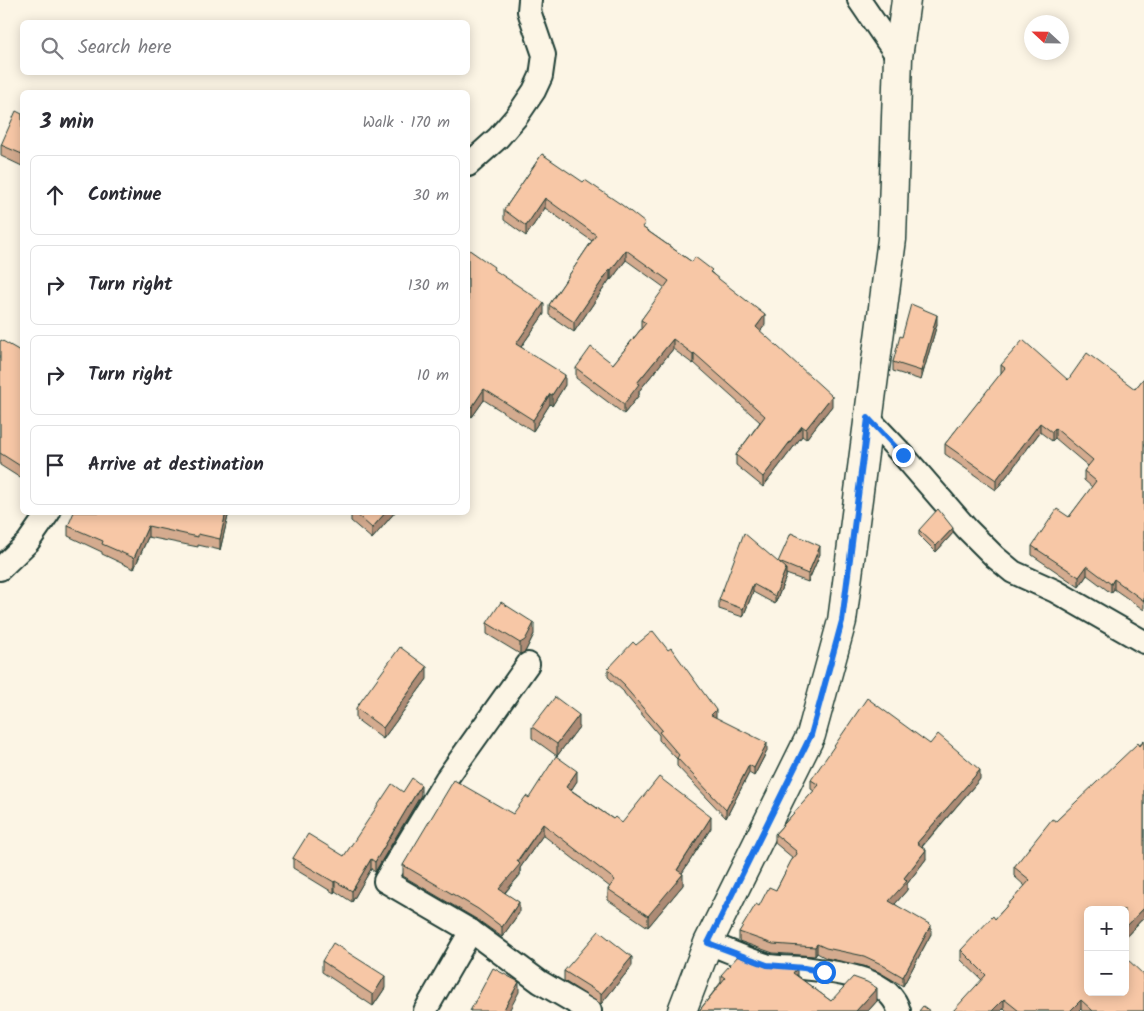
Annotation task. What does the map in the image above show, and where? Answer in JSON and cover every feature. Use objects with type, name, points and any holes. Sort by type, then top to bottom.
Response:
[{"type":"main road","points":[[682,1011],[708,943],[811,735],[842,621],[892,239],[898,57],[906,0]]},
{"type":"street","points":[[470,163],[498,138],[517,116],[534,91],[541,76],[544,55],[529,11],[530,0]]},
{"type":"street","points":[[859,0],[898,57]]},
{"type":"street","points":[[868,418],[967,529],[1013,572],[1055,591],[1144,642]]},
{"type":"street","points":[[0,570],[28,542],[47,515]]},
{"type":"street","points":[[528,664],[447,778],[385,881],[471,931],[540,982],[590,1011]]},
{"type":"street","points":[[426,1011],[471,931]]},
{"type":"street","points":[[708,943],[767,965],[804,968],[863,979],[891,995],[899,1011]]},
{"type":"building","points":[[16,111],[20,113],[20,153],[1,145]]},
{"type":"building","points":[[542,154],[583,182],[585,180],[622,205],[645,223],[642,227],[692,262],[695,257],[712,270],[710,272],[765,315],[756,327],[832,396],[806,429],[802,426],[763,477],[736,455],[765,416],[694,353],[673,339],[637,383],[639,384],[624,404],[576,368],[591,347],[613,364],[646,323],[641,320],[669,281],[626,250],[610,269],[574,322],[549,305],[596,235],[545,198],[526,226],[504,210]]},
{"type":"building","points":[[470,250],[494,267],[493,269],[544,303],[516,344],[565,375],[533,420],[484,389],[472,407],[470,406]]},
{"type":"building","points":[[911,304],[937,315],[921,371],[893,362]]},
{"type":"building","points":[[1,340],[20,351],[20,466],[0,453]]},
{"type":"building","points":[[1023,340],[1068,380],[1087,353],[1135,389],[1144,378],[1144,601],[1114,579],[1111,584],[1087,566],[1079,577],[1032,546],[1057,509],[1069,517],[1096,481],[1084,471],[1093,460],[1055,428],[1052,432],[1040,423],[996,480],[945,444],[1005,368],[1001,365]]},
{"type":"building","points":[[938,509],[953,528],[936,546],[919,530]]},
{"type":"building","points":[[73,515],[225,515],[220,539],[198,534],[198,537],[148,526],[134,558],[102,544],[103,541],[68,526]]},
{"type":"building","points":[[357,515],[383,515],[372,528]]},
{"type":"building","points":[[744,533],[778,562],[791,533],[820,546],[808,574],[779,562],[786,568],[775,596],[753,584],[743,609],[719,600]]},
{"type":"building","points":[[501,602],[534,623],[525,640],[520,643],[487,623]]},
{"type":"building","points":[[653,631],[668,650],[671,648],[716,710],[711,715],[767,743],[754,768],[749,765],[726,810],[677,758],[679,755],[659,732],[662,730],[625,685],[608,669],[633,642],[636,645]]},
{"type":"building","points":[[400,647],[427,667],[383,728],[356,708]]},
{"type":"building","points":[[555,697],[579,715],[557,744],[532,727]]},
{"type":"building","points":[[867,698],[930,744],[938,734],[980,770],[917,843],[926,850],[904,878],[907,881],[889,901],[931,925],[903,977],[864,956],[826,948],[817,944],[815,947],[773,944],[739,932],[756,904],[759,906],[769,887],[776,890],[791,861],[797,854],[796,851],[775,834],[819,785],[811,780]]},
{"type":"building","points":[[1144,741],[1144,908],[1129,924],[1129,906],[1084,906],[1084,996],[1129,996],[1129,961],[1144,975],[1144,1011],[1093,1011],[1081,1000],[1070,1011],[1019,1011],[1004,999],[992,1011],[953,1011],[986,975],[961,950],[993,916],[995,919],[1030,880],[1014,867],[1052,819],[1056,821],[1138,743],[1140,746]]},
{"type":"building","points":[[556,756],[577,771],[566,787],[613,819],[615,817],[622,823],[659,777],[711,817],[677,870],[683,874],[648,916],[608,889],[615,880],[543,824],[517,861],[520,864],[499,889],[519,902],[502,927],[478,909],[403,865],[454,780],[513,814],[526,796],[529,798]]},
{"type":"building","points":[[412,778],[421,785],[375,862],[371,859],[352,891],[293,858],[308,834],[344,856],[392,784],[403,792]]},
{"type":"building","points":[[599,931],[632,957],[601,994],[564,971]]},
{"type":"building","points":[[333,943],[385,976],[373,995],[322,961]]},
{"type":"building","points":[[738,956],[767,966],[797,968],[793,973],[831,1001],[853,977],[877,988],[856,1011],[699,1011],[725,978],[721,975]]},
{"type":"building","points":[[493,968],[519,982],[503,1011],[470,1011]]},
{"type":"building","points":[[923,1006],[930,1011],[919,1011]]},
{"type":"route","points":[[824,972],[804,968],[767,965],[708,943],[811,735],[842,621],[868,418],[903,455]]}]
